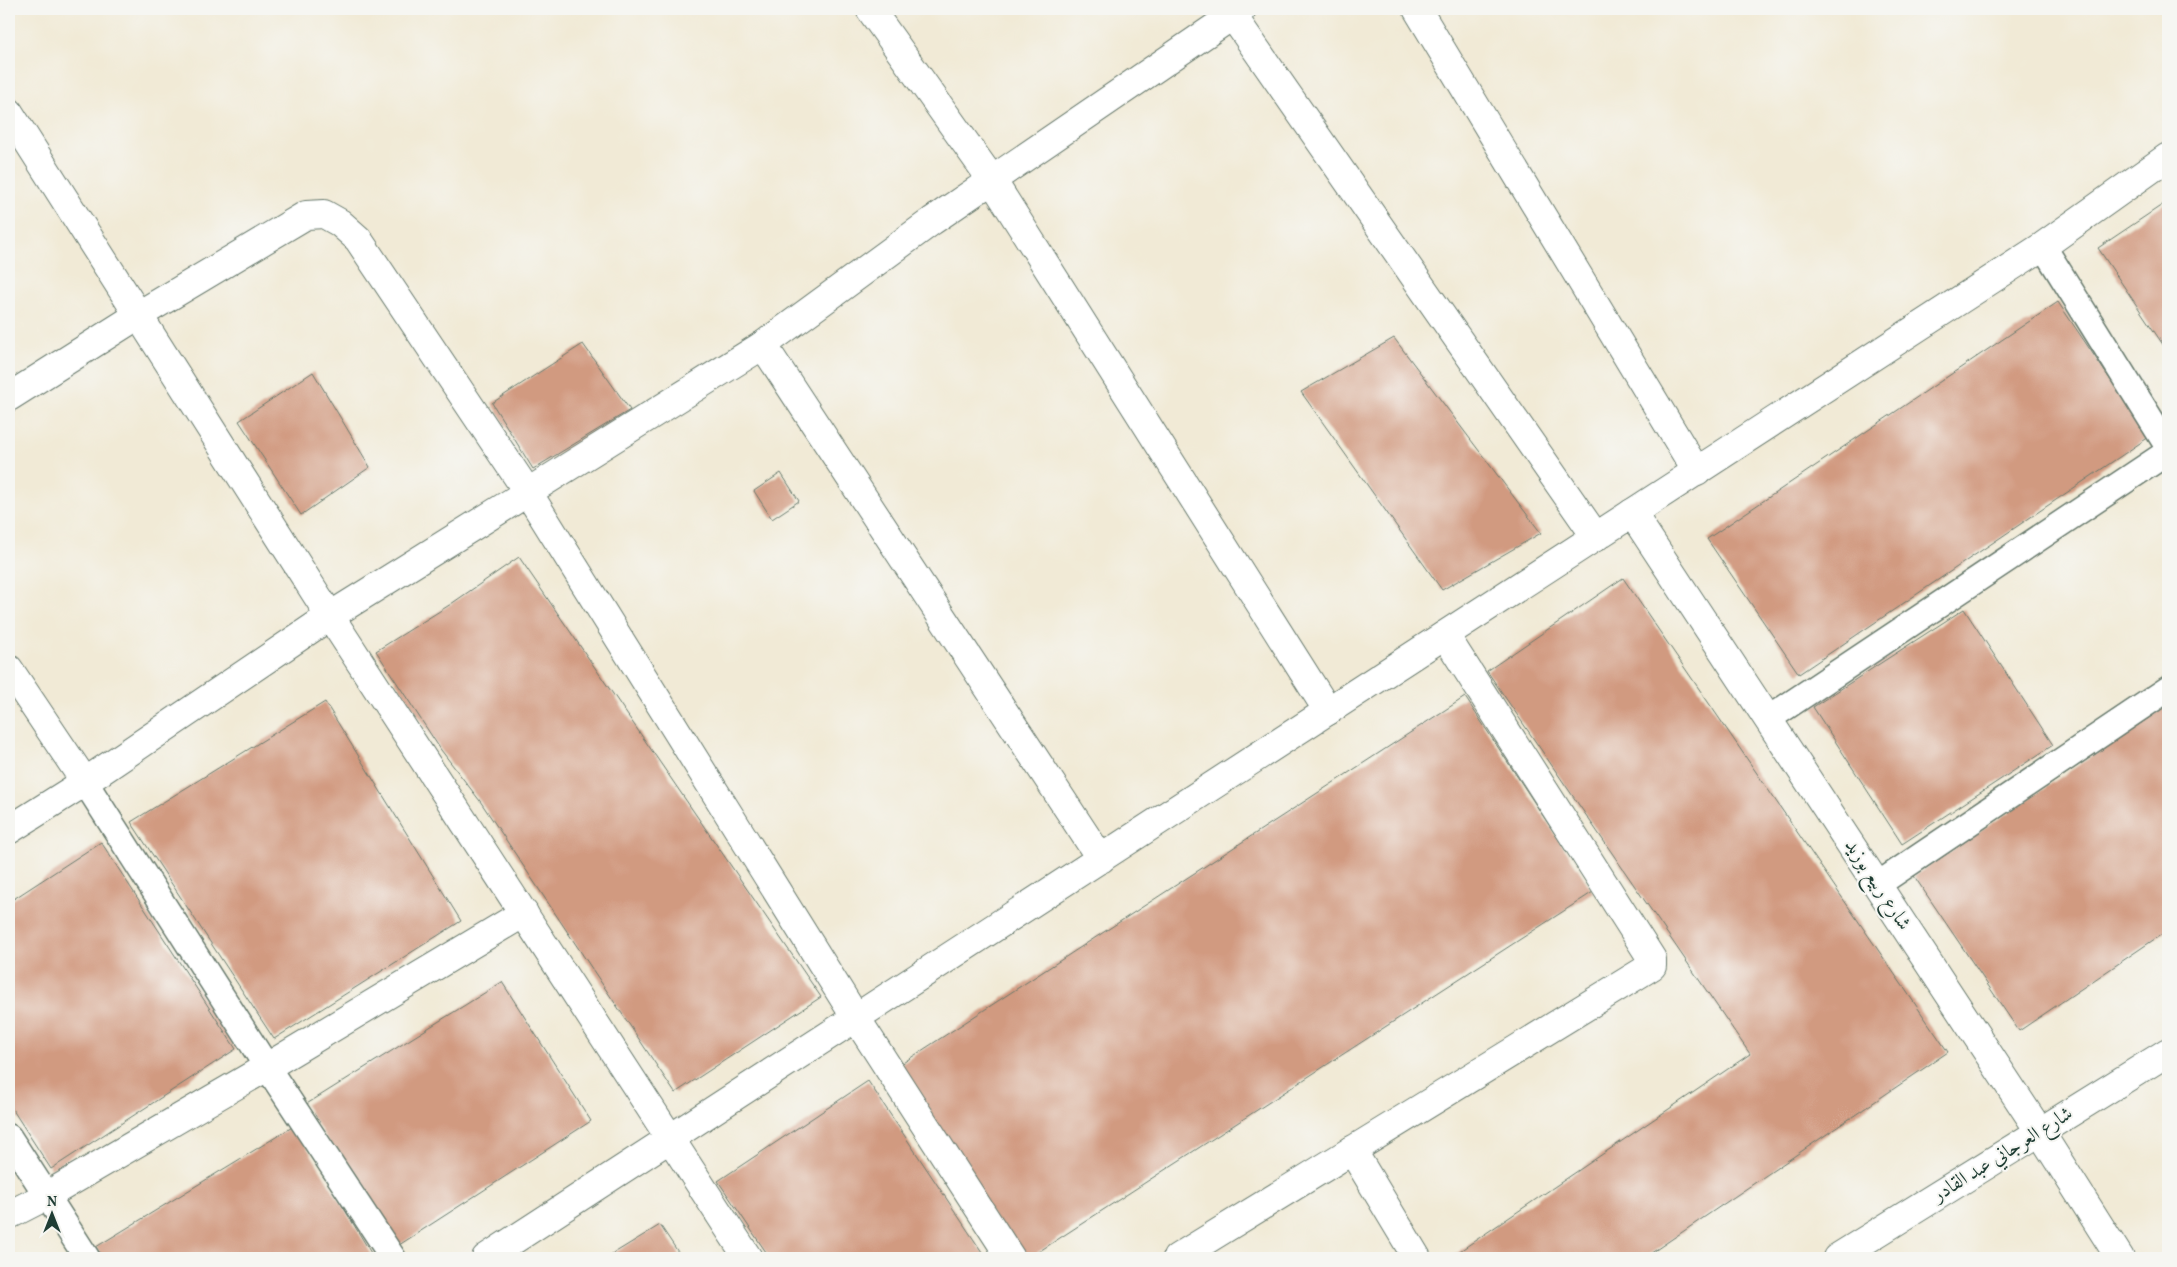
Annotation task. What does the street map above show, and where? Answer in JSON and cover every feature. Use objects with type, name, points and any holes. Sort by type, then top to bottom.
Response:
[{"type":"street","points":[[870,9],[992,180],[1328,711]]},
{"type":"street","points":[[1417,9],[1697,472]]},
{"type":"street","points":[[9,830],[85,782],[330,616],[763,345],[932,221],[1234,11],[1596,537]]},
{"type":"street","points":[[9,112],[137,316],[330,616],[748,1258]]},
{"type":"street","points":[[486,1258],[2043,246],[2168,157]]},
{"type":"street","points":[[9,397],[137,316],[306,215],[324,214],[358,239],[527,491],[856,1018],[1011,1258]]},
{"type":"street","points":[[2043,246],[2168,447]]},
{"type":"street","points":[[763,345],[1101,859]]},
{"type":"street","points":[[1768,719],[2168,452]]},
{"type":"street","name":"شارع ربيع بوزيد","points":[[1632,513],[2040,1132],[2120,1258]]},
{"type":"street","points":[[1177,1258],[1652,966],[1653,962],[1445,635]]},
{"type":"street","points":[[9,669],[85,782],[267,1068],[393,1258]]},
{"type":"street","points":[[1877,885],[2168,689]]},
{"type":"street","points":[[9,1215],[46,1196],[267,1068],[524,913]]},
{"type":"street","name":"شارع العرجاني عبد القادر","points":[[1840,1258],[2168,1052]]},
{"type":"street","points":[[9,1137],[87,1258]]},
{"type":"street","points":[[1352,1150],[1417,1258]]},
{"type":"building","points":[[2168,201],[2168,352],[2098,248]]},
{"type":"building","points":[[2058,302],[2149,437],[1799,674],[1707,539]]},
{"type":"building","points":[[1394,338],[1541,533],[1442,590],[1301,392]]},
{"type":"building","points":[[583,344],[630,410],[533,469],[492,403]]},
{"type":"building","points":[[313,372],[370,467],[301,515],[239,421]]},
{"type":"building","points":[[781,473],[799,501],[772,519],[754,491]]},
{"type":"building","points":[[519,557],[821,997],[675,1093],[480,801],[441,750],[376,651],[451,604]]},
{"type":"building","points":[[1623,578],[1948,1052],[1644,1258],[1452,1258],[1750,1054],[1487,671]]},
{"type":"building","points":[[1964,609],[2053,745],[1902,844],[1813,707]]},
{"type":"building","points":[[1465,697],[1593,892],[1029,1258],[1020,1258],[895,1068]]},
{"type":"building","points":[[325,702],[461,921],[274,1039],[131,822]]},
{"type":"building","points":[[2168,705],[2168,930],[2019,1031],[1914,876]]},
{"type":"building","points":[[101,842],[236,1049],[51,1169],[9,1104],[9,902]]},
{"type":"building","points":[[502,982],[591,1121],[396,1247],[305,1105]]},
{"type":"building","points":[[868,1081],[986,1258],[770,1258],[718,1181]]},
{"type":"building","points":[[294,1126],[374,1258],[103,1258],[96,1247]]},
{"type":"building","points":[[660,1225],[682,1258],[606,1258]]}]
